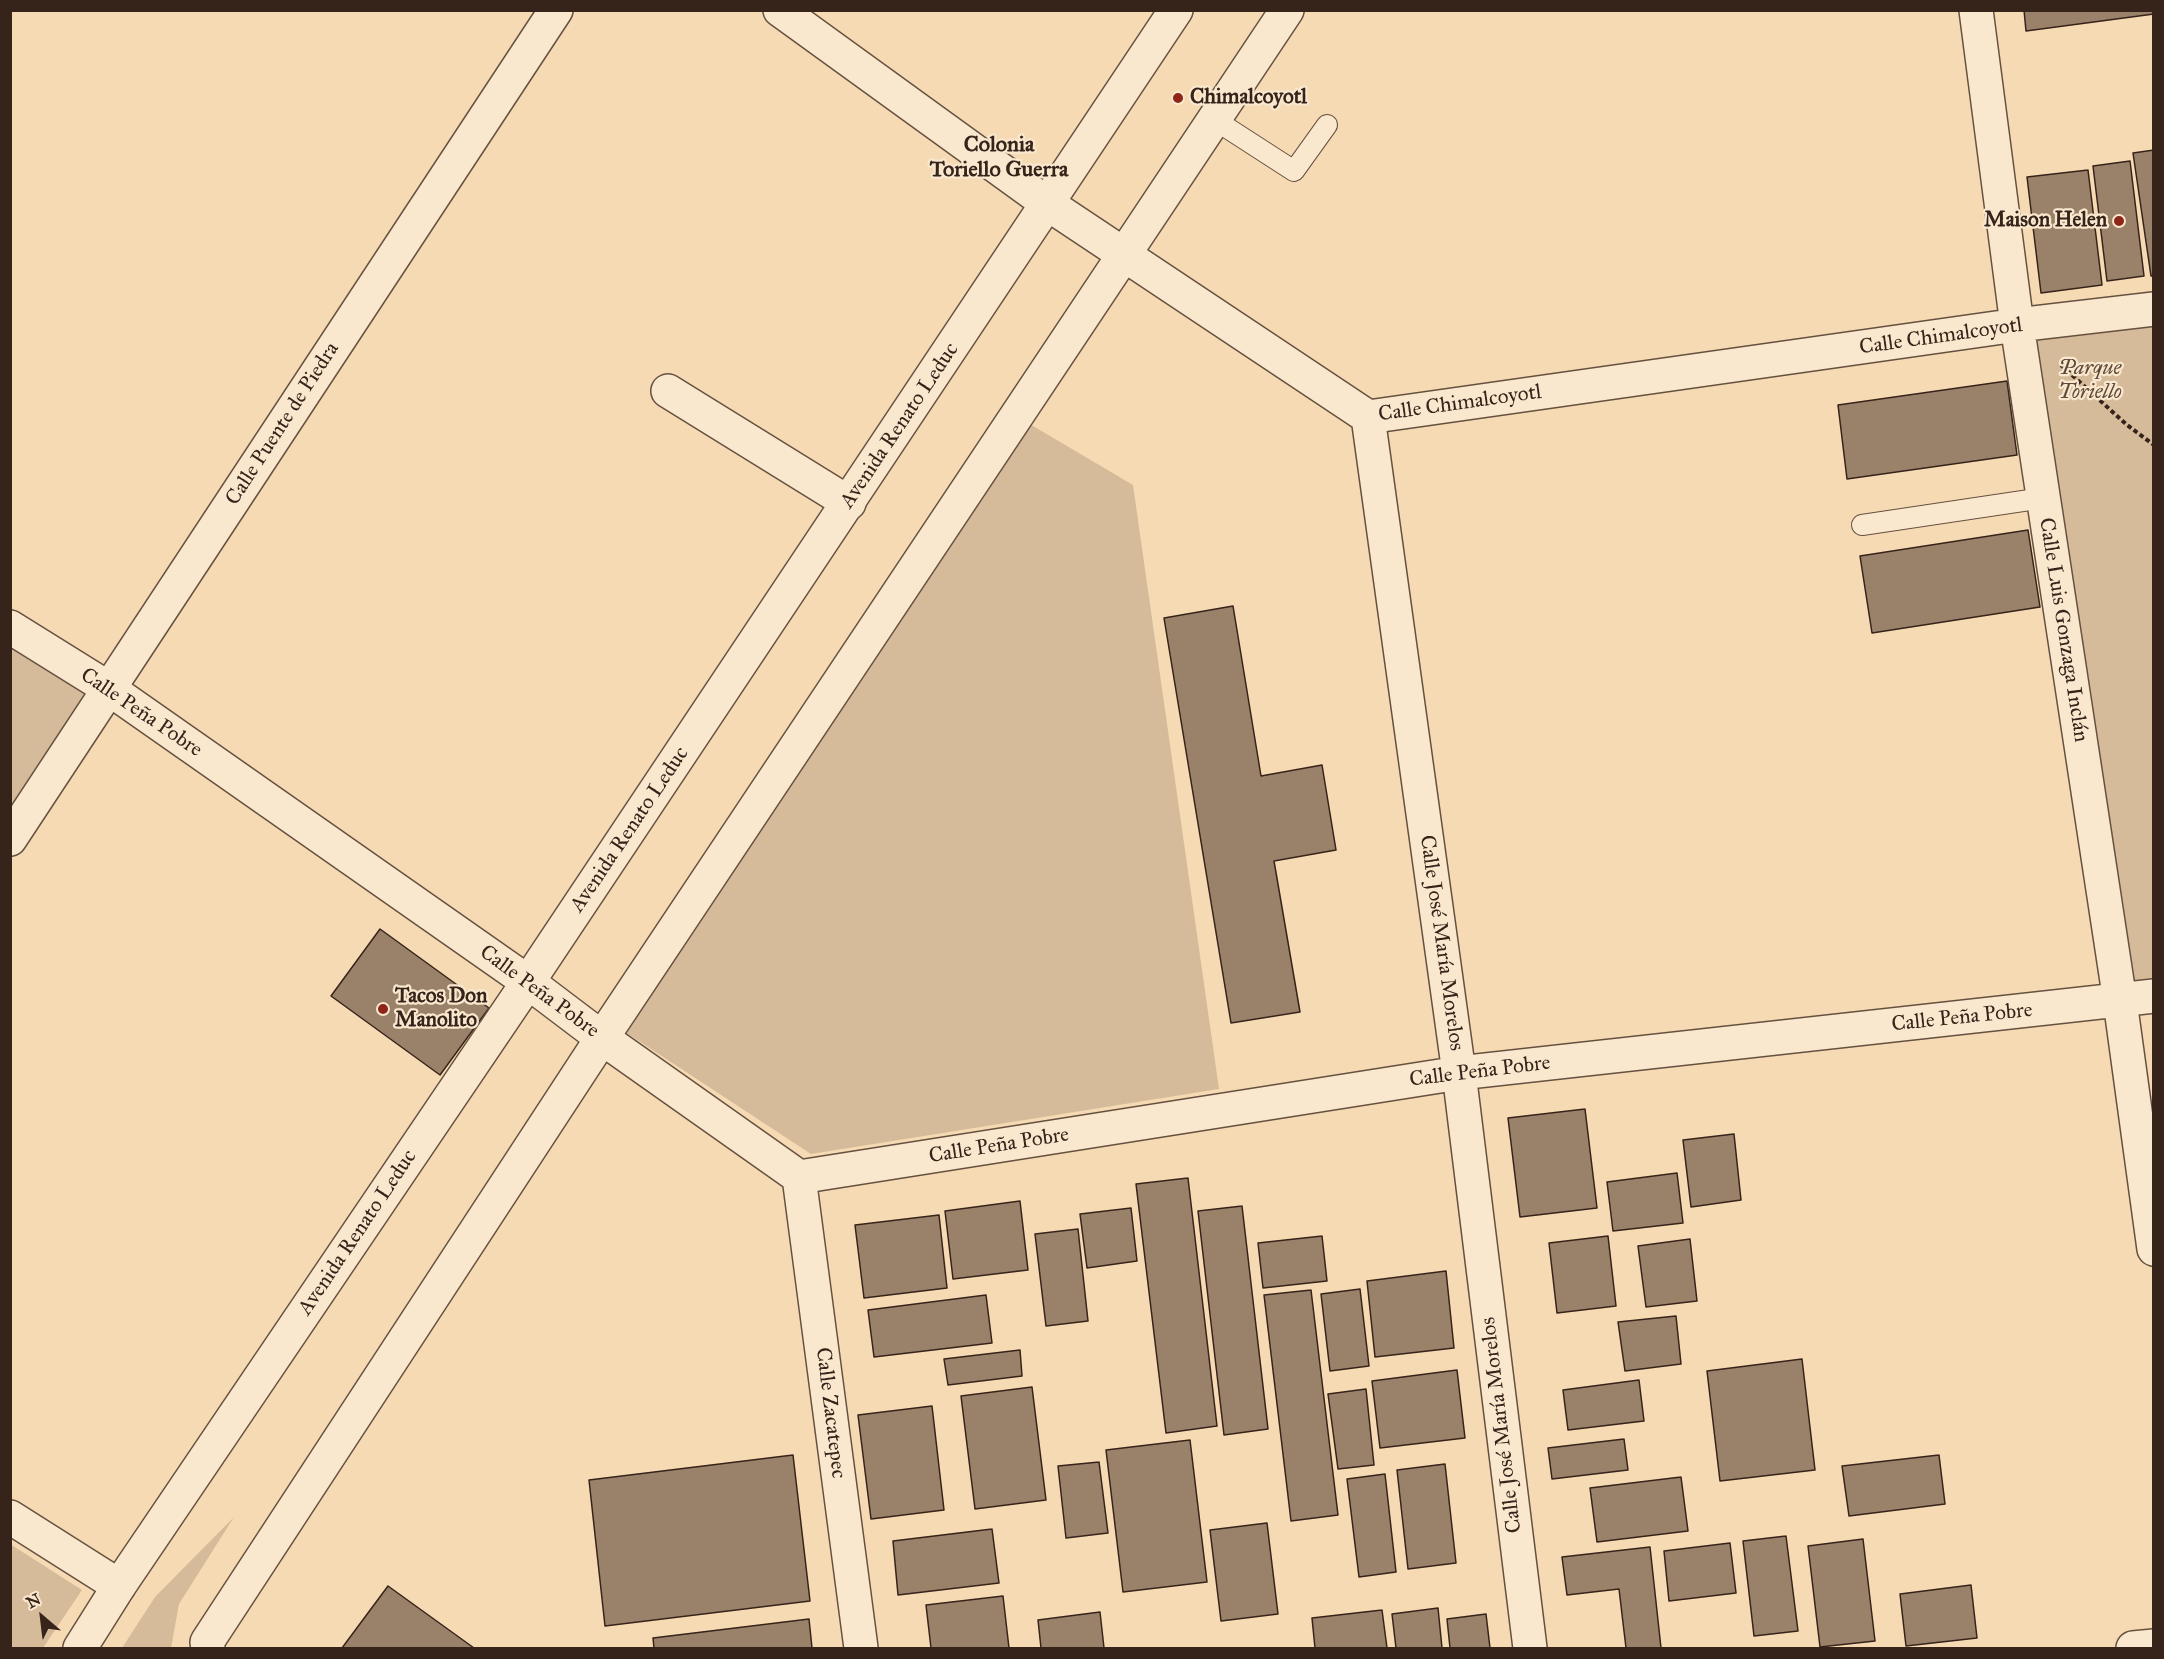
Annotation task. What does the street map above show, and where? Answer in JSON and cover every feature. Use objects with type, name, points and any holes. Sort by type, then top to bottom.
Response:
[{"type":"street","name":"Calle Puente de Piedra","points":[[10,839],[556,10]]},
{"type":"street","name":"Calle Chimalcoyotl","points":[[780,10],[1048,204],[1368,417],[2017,325],[2154,309]]},
{"type":"street","name":"Avenida Renato Leduc","points":[[80,1648],[119,1586],[849,503],[1176,10]]},
{"type":"street","points":[[208,1645],[602,1038],[1287,10]]},
{"type":"street","name":"Calle Luis Gonzaga Inclán","points":[[1976,10],[2017,325],[2120,1001],[2154,1249]]},
{"type":"street","points":[[668,392],[849,503]]},
{"type":"street","name":"Calle José María Morelos","points":[[1368,417],[1459,1073],[1530,1648]]},
{"type":"street","name":"Calle Peña Pobre","points":[[10,627],[108,688],[528,982],[602,1038],[799,1177],[1459,1073],[2154,996]]},
{"type":"street","name":"Calle Zacatepec","points":[[799,1177],[861,1648]]},
{"type":"street","points":[[10,1517],[119,1586]]},
{"type":"street","points":[[2133,1648],[2154,1646]]},
{"type":"lane","points":[[1215,120],[1294,171],[1327,125]]},
{"type":"lane","points":[[1862,525],[2043,498]]},
{"type":"path","points":[[2060,364],[2127,425],[2154,445]]},
{"type":"green space","name":"Parque Toriello","points":[[2153,308],[2153,996],[2120,1001],[2017,325]]},
{"type":"green space","points":[[1028,423],[1133,485],[1219,1089],[811,1154],[619,1028]]},
{"type":"green space","points":[[11,627],[108,688],[11,829]]},
{"type":"green space","points":[[234,1517],[179,1604],[171,1648],[122,1648],[155,1597]]},
{"type":"green space","points":[[10,1544],[82,1590],[43,1648],[11,1648]]},
{"type":"building","points":[[2024,10],[2154,10],[2154,14],[2026,31]]},
{"type":"building","points":[[2154,150],[2154,276],[2151,276],[2133,153]]},
{"type":"building","name":"Maison Helen","points":[[2130,161],[2144,276],[2107,281],[2093,166]]},
{"type":"building","points":[[2088,170],[2102,285],[2041,293],[2027,177]]},
{"type":"building","points":[[2007,381],[2017,455],[1847,479],[1838,405]]},
{"type":"building","points":[[2028,530],[2040,607],[1872,633],[1860,556]]},
{"type":"building","points":[[1233,606],[1261,776],[1322,765],[1336,850],[1274,861],[1300,1012],[1231,1023],[1164,618]]},
{"type":"building","points":[[380,929],[489,1008],[440,1075],[331,996]]},
{"type":"building","points":[[1585,1109],[1597,1208],[1520,1217],[1508,1118]]},
{"type":"building","points":[[1734,1134],[1741,1200],[1691,1207],[1683,1140]]},
{"type":"building","points":[[1677,1173],[1683,1223],[1613,1231],[1607,1182]]},
{"type":"building","points":[[1188,1178],[1217,1426],[1166,1433],[1136,1184]]},
{"type":"building","points":[[1020,1201],[1028,1270],[953,1279],[945,1211]]},
{"type":"building","points":[[1242,1206],[1268,1429],[1224,1435],[1198,1211]]},
{"type":"building","points":[[1131,1208],[1137,1261],[1087,1268],[1080,1214]]},
{"type":"building","points":[[939,1215],[947,1288],[864,1298],[855,1225]]},
{"type":"building","points":[[1078,1229],[1088,1321],[1046,1326],[1035,1234]]},
{"type":"building","points":[[1322,1236],[1327,1281],[1263,1288],[1258,1243]]},
{"type":"building","points":[[1608,1236],[1616,1306],[1557,1313],[1549,1243]]},
{"type":"building","points":[[1690,1239],[1697,1301],[1646,1307],[1638,1246]]},
{"type":"building","points":[[1446,1271],[1454,1348],[1375,1357],[1367,1281]]},
{"type":"building","points":[[1360,1289],[1369,1366],[1330,1371],[1321,1294]]},
{"type":"building","points":[[1311,1290],[1338,1515],[1291,1521],[1264,1295]]},
{"type":"building","points":[[986,1295],[992,1343],[874,1357],[868,1310]]},
{"type":"building","points":[[1676,1316],[1681,1364],[1625,1371],[1618,1322]]},
{"type":"building","points":[[1020,1350],[1022,1376],[948,1385],[944,1359]]},
{"type":"building","points":[[1802,1359],[1815,1470],[1720,1481],[1707,1371]]},
{"type":"building","points":[[1457,1370],[1465,1438],[1380,1448],[1372,1381]]},
{"type":"building","points":[[1639,1380],[1644,1421],[1568,1430],[1563,1390]]},
{"type":"building","points":[[1032,1387],[1046,1500],[975,1509],[961,1396]]},
{"type":"building","points":[[1366,1389],[1374,1465],[1338,1469],[1328,1394]]},
{"type":"building","points":[[932,1406],[944,1510],[871,1519],[858,1415]]},
{"type":"building","points":[[1624,1439],[1628,1470],[1552,1479],[1548,1448]]},
{"type":"building","points":[[1190,1440],[1207,1582],[1123,1592],[1106,1450]]},
{"type":"building","points":[[793,1455],[810,1601],[605,1626],[589,1480]]},
{"type":"building","points":[[1939,1455],[1945,1504],[1849,1516],[1842,1466]]},
{"type":"building","points":[[1099,1462],[1108,1533],[1066,1538],[1058,1466]]},
{"type":"building","points":[[1445,1464],[1456,1563],[1408,1569],[1397,1470]]},
{"type":"building","points":[[1385,1474],[1396,1572],[1359,1577],[1347,1479]]},
{"type":"building","points":[[1681,1477],[1688,1531],[1597,1542],[1590,1488]]},
{"type":"building","points":[[1267,1523],[1278,1614],[1221,1621],[1210,1530]]},
{"type":"building","points":[[992,1529],[999,1583],[898,1595],[893,1541]]},
{"type":"building","points":[[1786,1536],[1798,1631],[1754,1636],[1743,1541]]},
{"type":"building","points":[[1863,1539],[1875,1641],[1820,1647],[1808,1546]]},
{"type":"building","points":[[1730,1543],[1736,1593],[1669,1601],[1664,1551]]},
{"type":"building","points":[[1650,1547],[1661,1648],[1626,1648],[1619,1589],[1567,1595],[1562,1557]]},
{"type":"building","points":[[1971,1585],[1977,1638],[1906,1646],[1900,1594]]},
{"type":"building","points":[[388,1586],[474,1648],[342,1648]]},
{"type":"building","points":[[1003,1596],[1009,1648],[931,1648],[926,1605]]},
{"type":"building","points":[[1438,1608],[1442,1648],[1396,1648],[1392,1614]]},
{"type":"building","points":[[1382,1610],[1387,1648],[1315,1648],[1312,1618]]},
{"type":"building","points":[[1100,1612],[1104,1648],[1041,1648],[1038,1620]]},
{"type":"building","points":[[1486,1614],[1490,1648],[1450,1648],[1447,1619]]},
{"type":"building","points":[[809,1619],[812,1648],[654,1648],[653,1638]]},
{"type":"place","name":"Chimalcoyotl","points":[[1178,98]]},
{"type":"place","name":"Maison Helen","points":[[2119,221]]},
{"type":"place","name":"Tacos Don Manolito","points":[[383,1009]]},
{"type":"district","name":"Colonia Toriello Guerra","points":[[999,158]]}]
